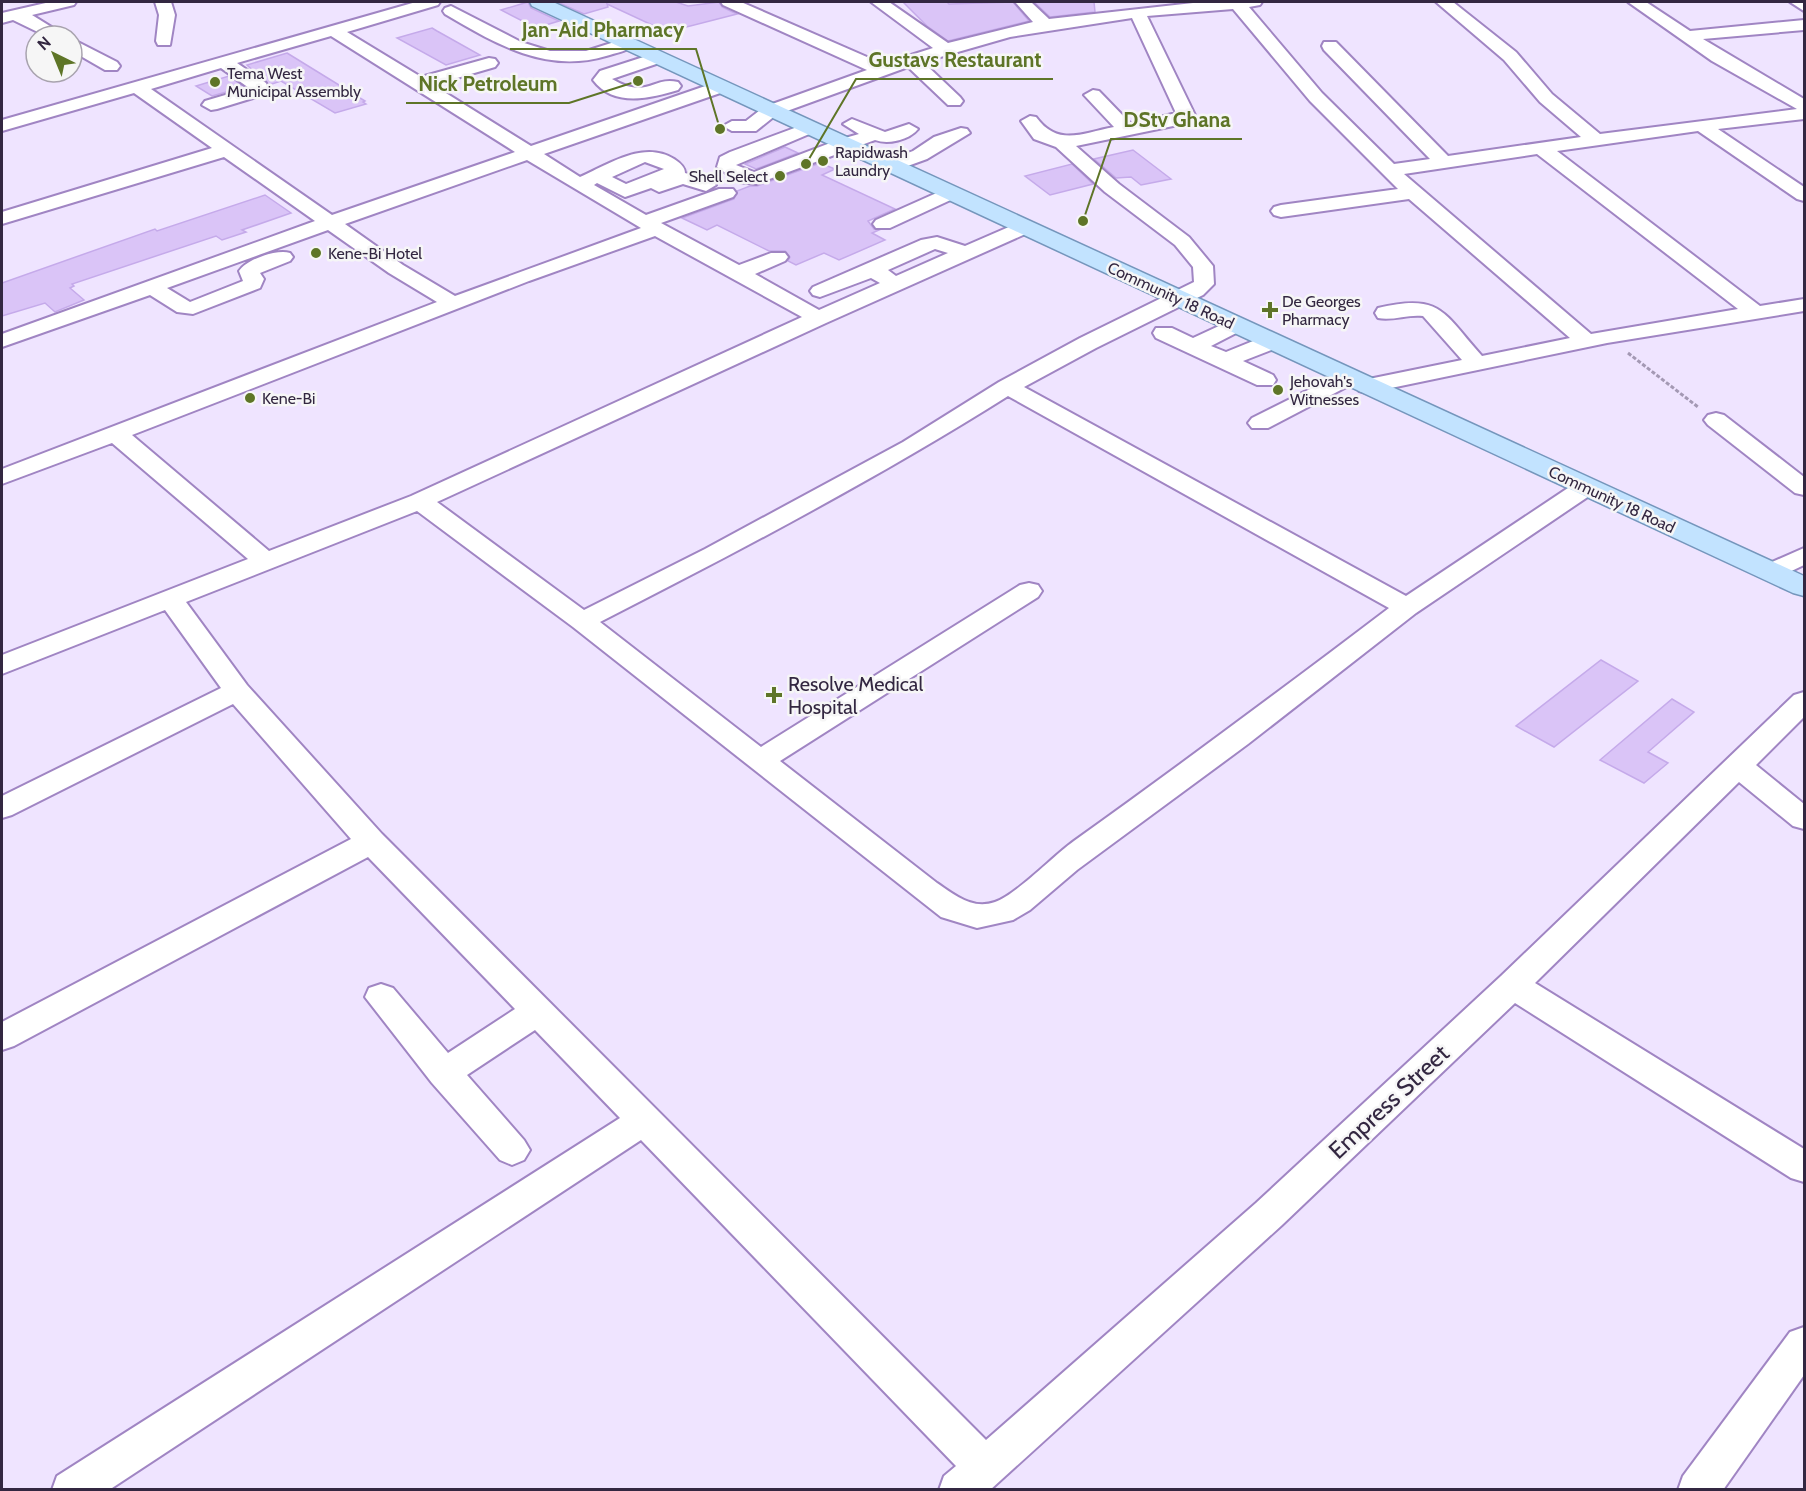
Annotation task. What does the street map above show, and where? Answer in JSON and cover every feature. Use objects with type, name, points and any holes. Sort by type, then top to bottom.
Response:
[{"type":"main road","name":"Community 18 Road","points":[[538,2],[808,128],[848,138],[891,166],[1804,587]]},
{"type":"street","points":[[8,16],[68,2]]},
{"type":"street","points":[[163,2],[167,15],[164,41]]},
{"type":"street","points":[[376,2],[388,14]]},
{"type":"street","points":[[2,126],[432,2]]},
{"type":"street","points":[[729,2],[882,70]]},
{"type":"street","points":[[879,2],[945,49]]},
{"type":"street","points":[[1023,2],[1045,25]]},
{"type":"street","points":[[1098,2],[1107,16]]},
{"type":"street","points":[[732,126],[750,127],[770,111],[945,49],[1045,25],[1243,2],[1316,97],[1413,193],[1597,339]]},
{"type":"street","points":[[1444,2],[1510,56],[1546,98],[1596,140]]},
{"type":"street","points":[[1636,2],[1685,36],[1804,106]]},
{"type":"street","points":[[1798,2],[1804,6]]},
{"type":"street","points":[[451,11],[519,48],[554,56],[587,56],[627,43]]},
{"type":"street","points":[[1062,143],[1172,121],[1186,115],[1138,14]]},
{"type":"street","points":[[8,16],[30,20],[37,24]]},
{"type":"street","points":[[1685,36],[1804,25]]},
{"type":"street","points":[[332,30],[423,74],[529,154],[588,180],[612,203],[651,226],[741,272],[818,318]]},
{"type":"street","points":[[368,34],[406,55]]},
{"type":"street","points":[[1330,46],[1443,163]]},
{"type":"street","points":[[84,51],[111,66]]},
{"type":"street","points":[[656,58],[606,75],[602,80],[622,93],[637,95],[710,83]]},
{"type":"street","points":[[911,60],[954,101]]},
{"type":"street","points":[[212,105],[260,90],[260,87],[224,62]]},
{"type":"street","points":[[423,74],[444,76],[489,63]]},
{"type":"street","points":[[2,341],[529,154],[710,83]]},
{"type":"street","points":[[137,87],[396,269],[454,304]]},
{"type":"street","points":[[1093,95],[1126,129]]},
{"type":"street","points":[[1390,170],[1701,125],[1804,114]]},
{"type":"street","points":[[582,621],[714,554],[910,447],[1007,387],[1204,284],[1203,266],[1182,240],[1112,188],[1062,143],[1040,135],[1030,121]]},
{"type":"street","points":[[1701,125],[1804,195]]},
{"type":"street","points":[[808,128],[737,156],[727,161],[726,167],[746,178],[756,178],[818,155],[848,138],[874,134],[886,138],[909,129]]},
{"type":"street","points":[[891,166],[920,155],[940,141],[962,133]]},
{"type":"street","points":[[783,138],[818,155]]},
{"type":"street","points":[[1542,149],[1756,314]]},
{"type":"street","points":[[2,218],[227,150]]},
{"type":"street","points":[[612,203],[677,179],[690,179],[706,185]]},
{"type":"street","points":[[2,477],[454,304],[651,226],[726,193]]},
{"type":"street","points":[[883,224],[950,193]]},
{"type":"street","points":[[1281,211],[1413,193]]},
{"type":"street","points":[[2,665],[420,501],[818,318],[1025,227]]},
{"type":"street","points":[[820,291],[927,244],[945,244],[966,253]]},
{"type":"street","points":[[152,286],[184,308],[193,308],[253,284],[254,279],[249,271],[252,268],[307,248]]},
{"type":"street","points":[[741,272],[778,257]]},
{"type":"street","points":[[872,270],[896,284]]},
{"type":"street","points":[[1260,423],[1357,381],[1804,305]]},
{"type":"street","points":[[1386,313],[1411,308],[1429,310],[1476,362]]},
{"type":"street","points":[[1194,346],[1234,325]]},
{"type":"street","points":[[1164,333],[1265,380]]},
{"type":"street","points":[[1226,360],[1271,342]]},
{"type":"street","points":[[1007,387],[1407,607]]},
{"type":"street","points":[[1716,420],[1804,488]]},
{"type":"street","points":[[116,434],[267,562]]},
{"type":"street","points":[[420,501],[582,621],[952,909],[977,916],[1002,912],[1019,902],[1066,862],[1238,737],[1407,607],[1586,487]]},
{"type":"street","points":[[1772,571],[1804,556]]},
{"type":"street","points":[[761,760],[1029,591]]},
{"type":"street","points":[[171,600],[237,691],[371,842],[984,1466]]},
{"type":"street","points":[[2,808],[237,691]]},
{"type":"street","name":"Empress Street","points":[[959,1490],[1269,1215],[1514,985],[1804,701]]},
{"type":"street","points":[[1737,765],[1804,819]]},
{"type":"street","points":[[2,1037],[371,842]]},
{"type":"street","points":[[1514,985],[1804,1167]]},
{"type":"street","points":[[381,997],[512,1150]]},
{"type":"street","points":[[444,1073],[538,1011]]},
{"type":"street","points":[[72,1490],[644,1120]]},
{"type":"street","points":[[1698,1490],[1804,1344]]},
{"type":"path","points":[[1597,339],[1716,420]]},
{"type":"building","points":[[528,2],[531,8],[559,21],[536,28],[501,10]]},
{"type":"building","points":[[557,2],[676,2],[688,6],[719,2],[722,7],[737,14],[667,32],[607,4],[608,7],[584,14]]},
{"type":"building","points":[[903,2],[947,2],[949,4],[1013,2],[1029,21],[948,41],[927,26]]},
{"type":"building","points":[[1034,2],[1094,2],[1095,12],[1050,17]]},
{"type":"building","points":[[432,28],[480,55],[446,65],[397,38]]},
{"type":"building","points":[[287,53],[365,101],[363,102],[366,104],[335,113],[281,81],[269,85],[247,65]]},
{"type":"building","points":[[229,76],[244,87],[212,96],[196,86]]},
{"type":"building","points":[[785,147],[798,153],[756,169],[745,164]]},
{"type":"building","points":[[1133,150],[1171,179],[1141,185],[1131,177],[1116,178],[1094,159]]},
{"type":"building","points":[[820,163],[835,169],[822,175],[895,209],[868,221],[874,229],[879,230],[872,233],[885,240],[839,260],[824,253],[796,265],[788,261],[790,257],[785,251],[769,251],[717,225],[707,230],[682,218],[734,199],[737,191]]},
{"type":"building","points":[[1072,164],[1093,184],[1050,195],[1025,176]]},
{"type":"building","points":[[265,195],[291,213],[242,230],[246,232],[222,240],[216,236],[72,284],[74,286],[70,288],[84,300],[55,312],[45,303],[2,316],[2,283],[155,229],[157,231]]},
{"type":"building","points":[[1601,660],[1638,681],[1554,747],[1516,726]]},
{"type":"building","points":[[1672,699],[1694,712],[1648,752],[1668,763],[1644,783],[1600,760]]},
{"type":"place","name":"Nick Petroleum","points":[[638,81]]},
{"type":"place","name":"Tema West Municipal Assembly","points":[[215,82]]},
{"type":"place","name":"Jan-Aid Pharmacy","points":[[720,129]]},
{"type":"place","name":"Rapidwash Laundry","points":[[823,161]]},
{"type":"place","name":"Gustavs Restaurant","points":[[806,164]]},
{"type":"place","name":"Shell Select","points":[[780,176]]},
{"type":"place","name":"DStv Ghana","points":[[1083,221]]},
{"type":"place","name":"Kene-Bi Hotel","points":[[316,253]]},
{"type":"place","name":"De Georges Pharmacy","points":[[1270,310]]},
{"type":"place","name":"Jehovah's Witnesses","points":[[1278,390]]},
{"type":"place","name":"Kene-Bi","points":[[250,398]]},
{"type":"place","name":"Resolve Medical Hospital","points":[[774,695]]}]
